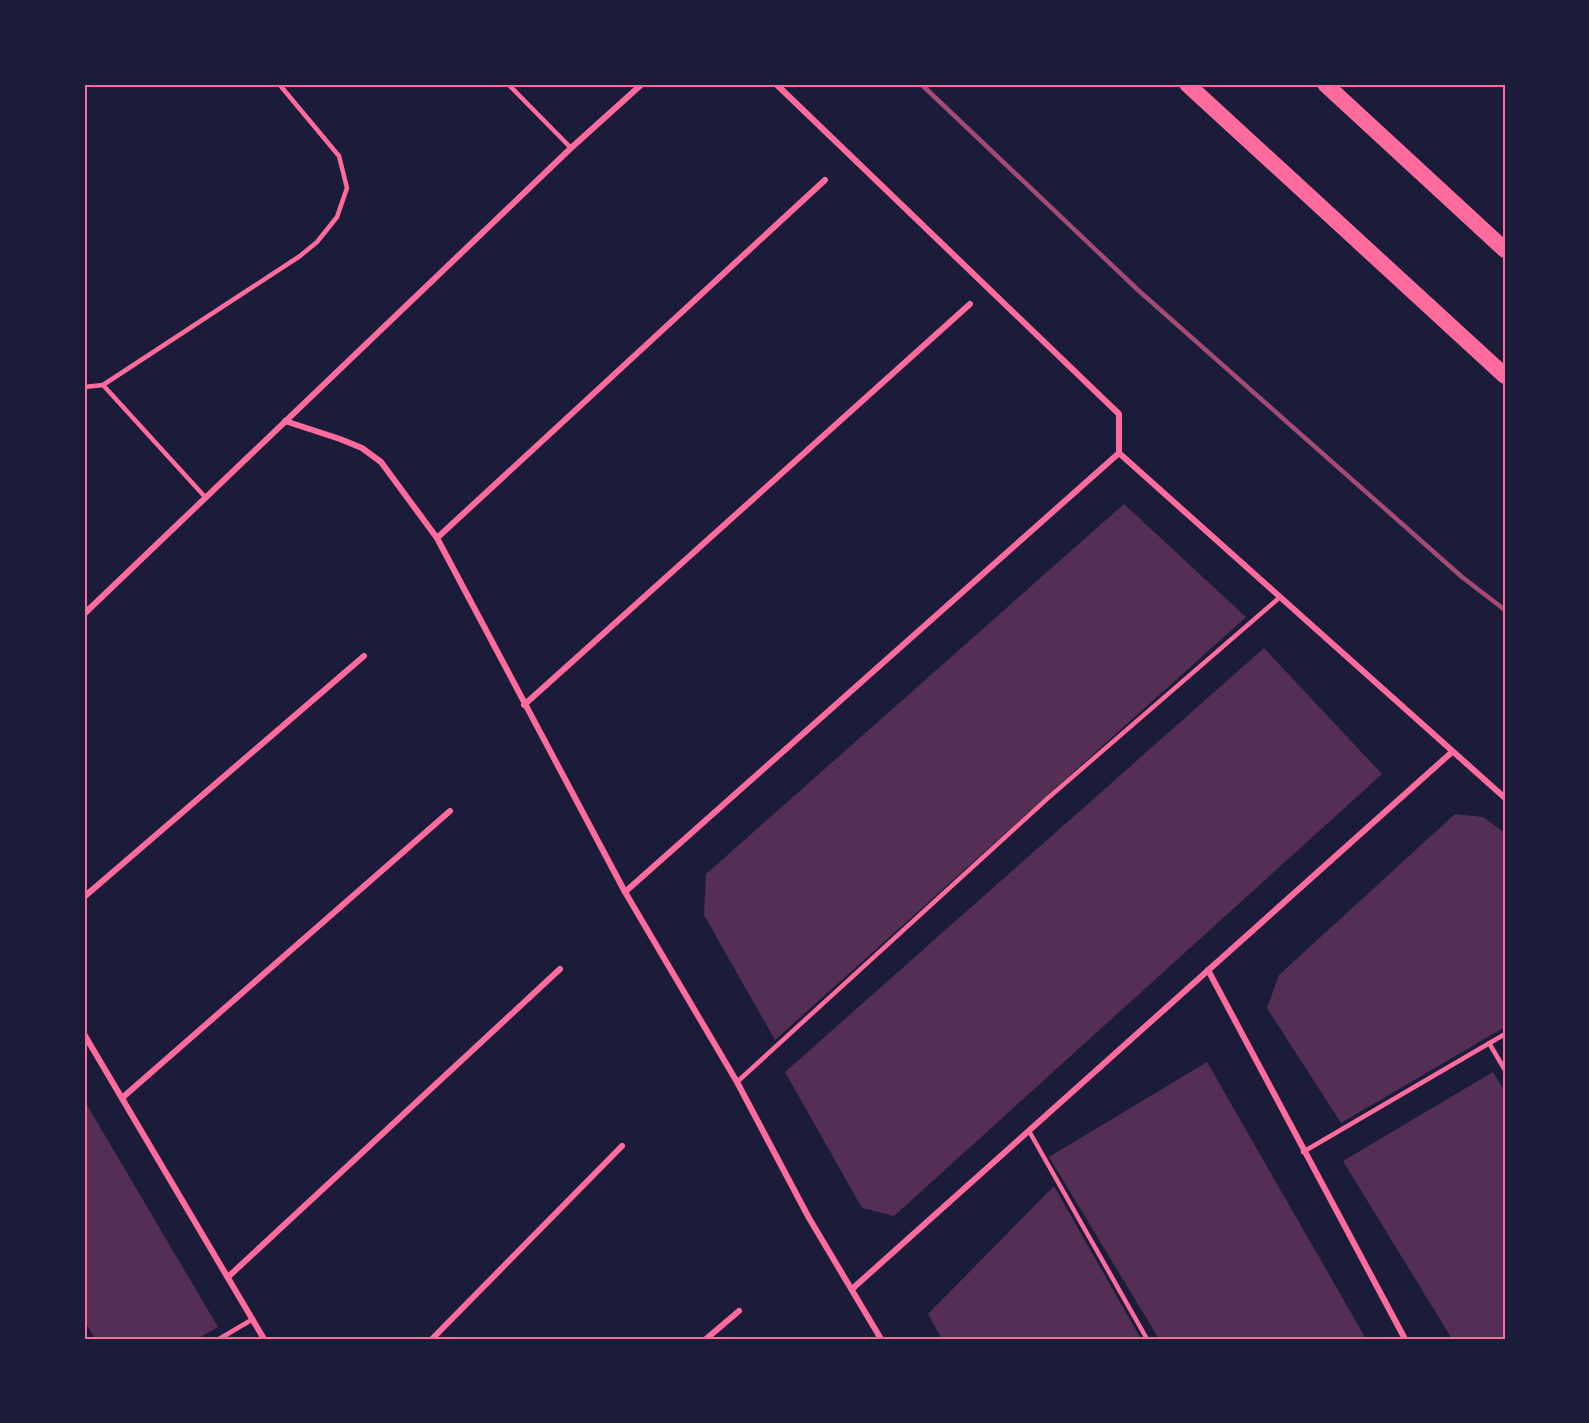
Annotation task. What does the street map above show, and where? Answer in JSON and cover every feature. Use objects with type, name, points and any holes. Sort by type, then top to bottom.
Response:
[{"type":"highway","points":[[1187,84],[1505,376]]},
{"type":"highway","points":[[1325,84],[1505,250]]},
{"type":"street","points":[[84,614],[571,148],[642,84]]},
{"type":"street","points":[[776,84],[1119,414],[1119,453],[1505,798]]},
{"type":"street","points":[[437,538],[825,180]]},
{"type":"street","points":[[524,705],[970,304]]},
{"type":"street","points":[[285,421],[363,448],[381,462],[437,538],[625,892],[736,1082],[809,1218],[881,1339]]},
{"type":"street","points":[[625,892],[1119,453]]},
{"type":"street","points":[[84,897],[364,656]]},
{"type":"street","points":[[852,1289],[1452,752]]},
{"type":"street","points":[[122,1098],[450,812]]},
{"type":"street","points":[[228,1277],[560,969]]},
{"type":"street","points":[[1208,970],[1303,1152],[1405,1339]]},
{"type":"street","points":[[84,1034],[264,1339]]},
{"type":"street","points":[[432,1339],[622,1146]]},
{"type":"street","points":[[706,1339],[739,1311]]},
{"type":"lane","points":[[84,387],[103,385],[300,256],[317,242],[337,217],[347,188],[339,156],[279,84]]},
{"type":"lane","points":[[508,84],[571,148]]},
{"type":"lane","points":[[103,385],[206,498]]},
{"type":"lane","points":[[736,1082],[1048,798],[1279,598]]},
{"type":"lane","points":[[1303,1152],[1505,1034]]},
{"type":"lane","points":[[1489,1043],[1505,1070]]},
{"type":"lane","points":[[1029,1131],[1147,1339]]},
{"type":"lane","points":[[219,1339],[253,1319]]},
{"type":"building","points":[[1124,504],[1246,617],[775,1040],[704,915],[706,874]]},
{"type":"building","points":[[1264,648],[1382,774],[894,1216],[862,1208],[785,1072]]},
{"type":"building","points":[[1455,814],[1483,817],[1505,833],[1505,1027],[1341,1123],[1267,1008],[1279,975]]},
{"type":"building","points":[[1207,1062],[1366,1339],[1159,1339],[1049,1157]]},
{"type":"building","points":[[1493,1072],[1505,1092],[1505,1339],[1452,1339],[1343,1161]]},
{"type":"building","points":[[84,1100],[218,1327],[197,1339],[95,1339],[84,1320]]},
{"type":"building","points":[[1054,1186],[1141,1339],[942,1339],[928,1314]]},
{"type":"railway","points":[[921,84],[1138,290],[1462,577],[1505,610]]}]
